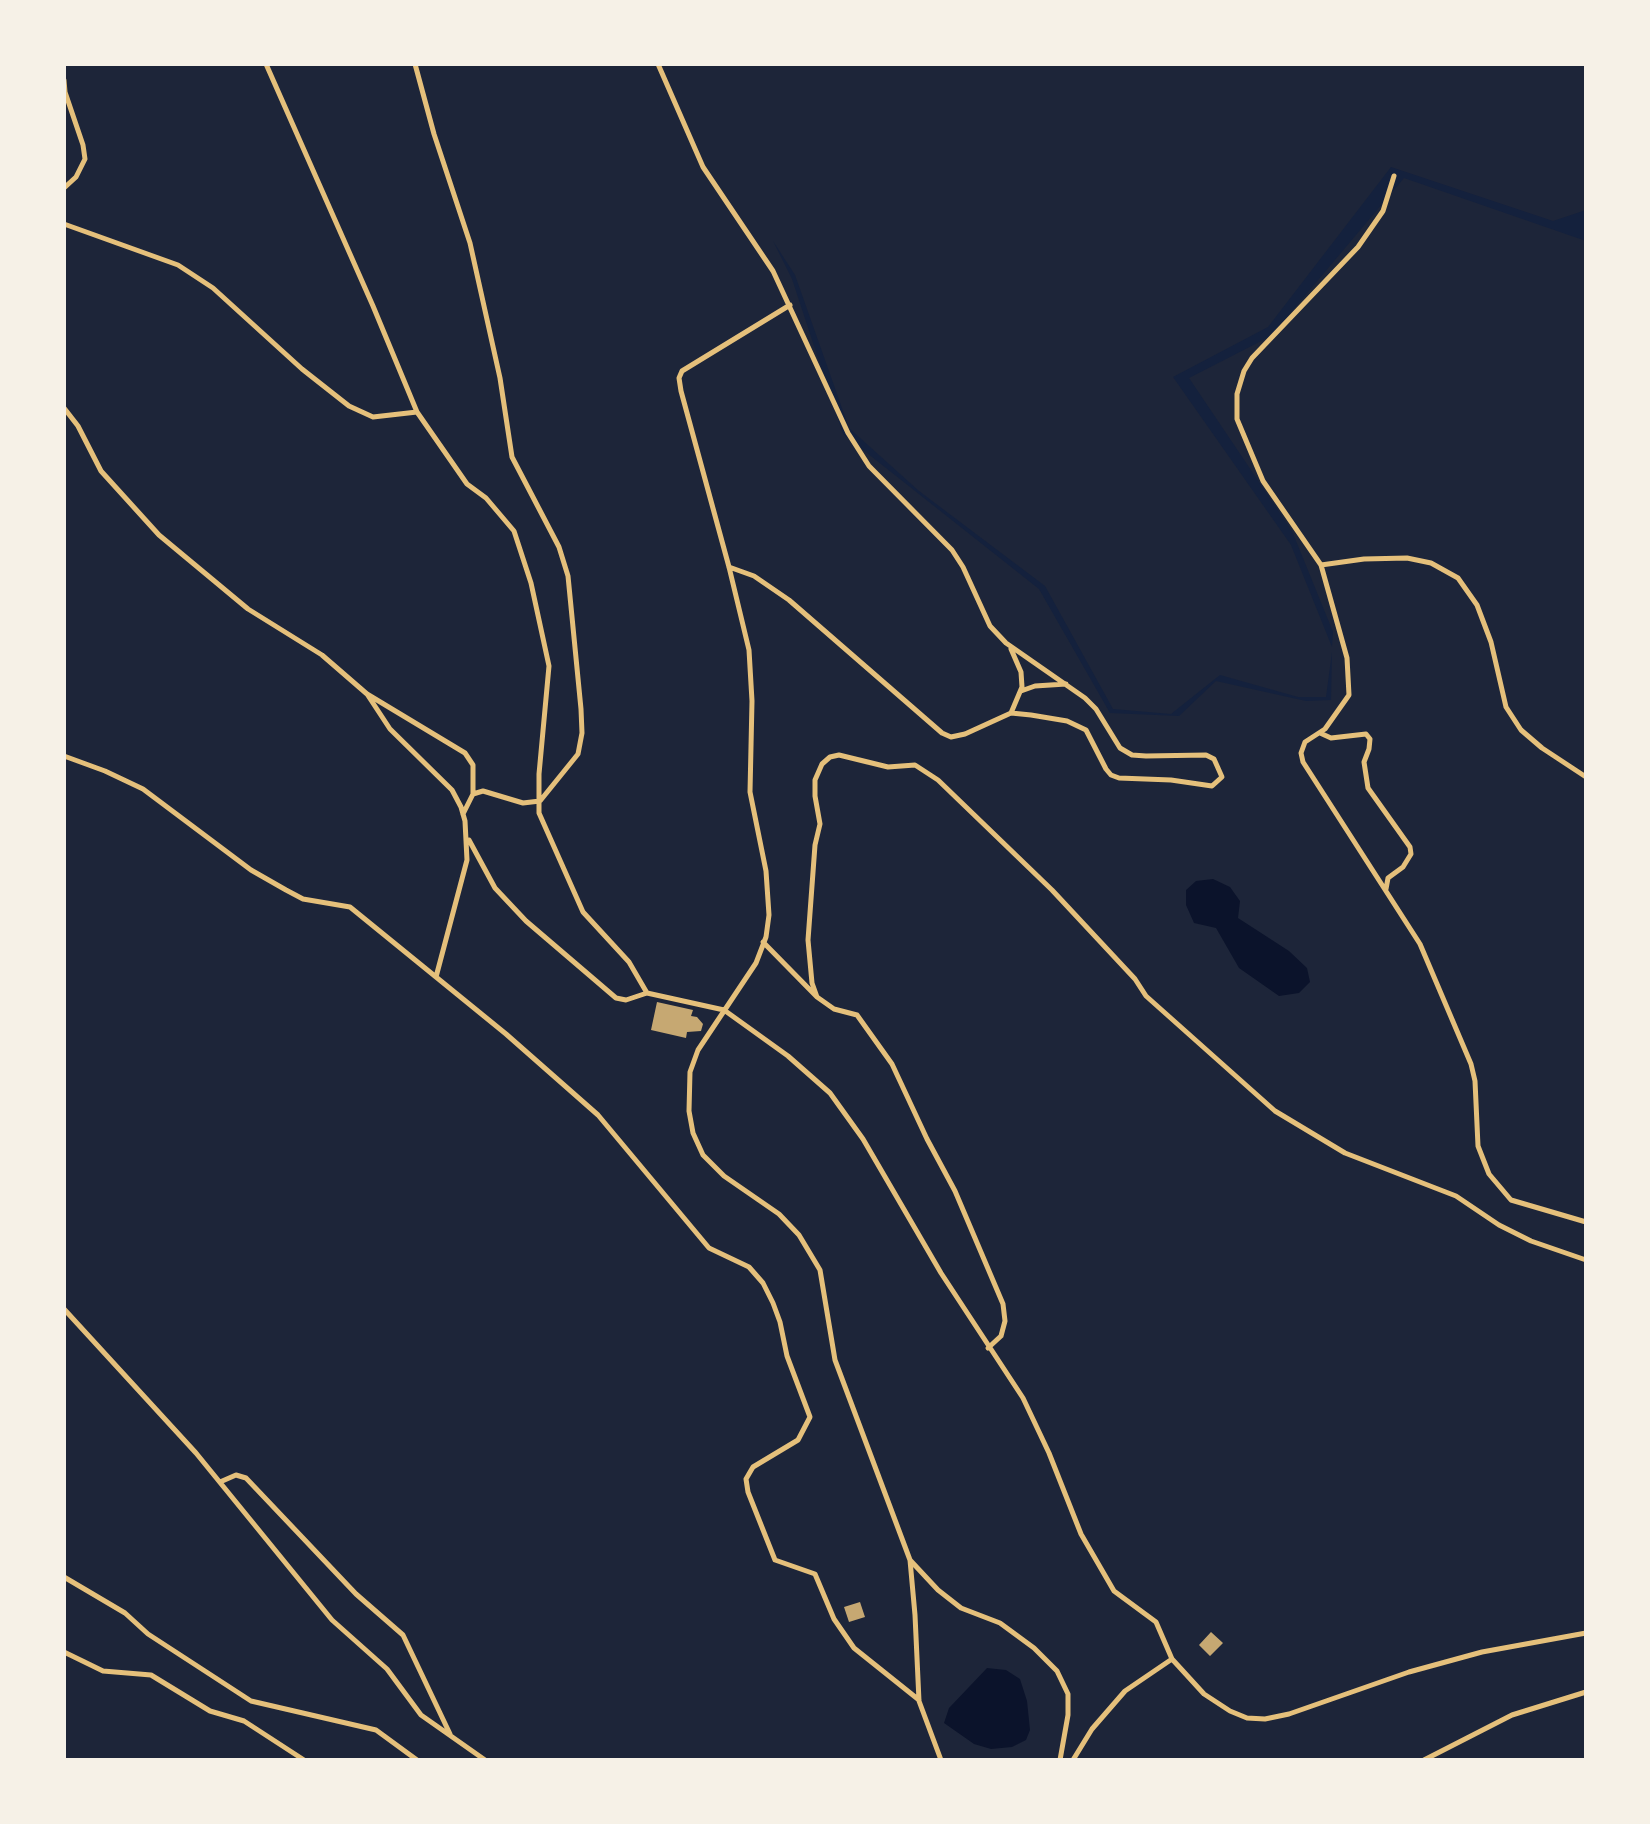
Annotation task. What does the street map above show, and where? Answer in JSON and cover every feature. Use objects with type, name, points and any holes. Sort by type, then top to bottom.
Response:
[{"type":"lane","points":[[266,64],[417,412],[467,484],[486,498],[514,531],[531,583],[549,666],[539,774],[539,813],[583,912],[629,962],[647,993]]},
{"type":"lane","points":[[415,64],[470,243],[500,378],[512,457],[559,547],[568,576],[581,709],[578,754],[540,801],[523,803],[483,791],[473,794]]},
{"type":"lane","points":[[658,64],[703,167],[773,271],[848,433],[869,466],[952,550],[990,626],[1016,656],[1021,672],[1020,691],[1011,713]]},
{"type":"lane","points":[[64,80],[85,159],[76,177],[64,188]]},
{"type":"lane","points":[[1394,176],[1383,211],[1358,247],[1252,358],[1237,394],[1237,419],[1263,481],[1321,565],[1347,658],[1349,695],[1325,729],[1305,742],[1301,753],[1303,762],[1420,944],[1471,1064],[1475,1081],[1478,1146],[1489,1174],[1511,1200],[1586,1222]]},
{"type":"lane","points":[[64,224],[178,265],[213,288],[302,369],[349,406],[373,417],[417,412]]},
{"type":"lane","points":[[790,305],[682,371],[679,378],[749,650],[752,701],[750,792],[766,871],[769,915],[756,963],[698,1050],[690,1072],[689,1111],[693,1133],[703,1155],[724,1176],[779,1214],[799,1235],[820,1270],[835,1360],[910,1560],[919,1701],[941,1760]]},
{"type":"lane","points":[[64,408],[78,426],[101,471],[159,535],[248,609],[322,655],[367,694],[465,753],[473,765],[473,794],[463,814]]},
{"type":"lane","points":[[1321,565],[1364,559],[1407,558],[1431,563],[1458,578],[1477,605],[1491,642],[1506,707],[1521,730],[1586,777]]},
{"type":"lane","points":[[729,567],[754,576],[789,600],[942,733],[951,737],[965,734],[1011,713],[1067,721],[1086,730],[1106,769],[1119,778],[1171,780],[1204,786],[1218,783],[1222,777],[1214,759],[1206,755],[1132,755],[1120,748],[1096,709],[1066,684],[1008,645]]},
{"type":"lane","points":[[1020,691],[1035,686],[1066,684]]},
{"type":"lane","points":[[367,694],[390,729],[452,790],[463,814],[468,838],[467,860],[436,977]]},
{"type":"lane","points":[[1319,733],[1331,738],[1366,734],[1370,739],[1364,762],[1368,788],[1410,847],[1411,854],[1403,867],[1388,878],[1386,890]]},
{"type":"lane","points":[[817,997],[812,983],[808,940],[815,845],[820,824],[815,780],[822,764],[830,757],[839,755],[888,767],[915,765],[938,780],[1052,890],[1135,979],[1146,996],[1275,1111],[1345,1153],[1456,1196],[1499,1225],[1531,1241],[1586,1260]]},
{"type":"lane","points":[[64,756],[143,789],[251,870],[303,899],[350,907],[598,1115],[709,1248],[749,1267],[763,1283],[780,1322],[787,1356],[810,1417],[798,1440],[753,1467],[746,1479],[748,1492],[775,1560],[815,1574],[834,1619],[854,1648],[919,1701]]},
{"type":"lane","points":[[468,838],[495,888],[507,903],[616,998],[626,1000],[647,993],[724,1010],[788,1056],[830,1093],[863,1139],[941,1273],[1023,1398],[1081,1534],[1114,1591],[1156,1622],[1172,1659],[1204,1694],[1238,1714],[1265,1719],[1289,1714],[1409,1672],[1482,1652],[1586,1633]]},
{"type":"lane","points":[[763,942],[817,997],[834,1009],[857,1015],[892,1064],[955,1191],[1003,1304],[1005,1321],[1001,1336],[988,1348]]},
{"type":"lane","points":[[64,1309],[220,1482],[332,1620],[387,1669],[421,1715],[485,1760]]},
{"type":"lane","points":[[220,1482],[236,1475],[246,1478],[356,1594],[403,1635],[450,1735]]},
{"type":"lane","points":[[910,1560],[938,1590],[961,1608],[1000,1623],[1034,1648],[1057,1671],[1068,1694],[1068,1715],[1060,1760]]},
{"type":"lane","points":[[64,1577],[125,1613],[148,1634],[251,1701],[376,1730],[417,1760]]},
{"type":"lane","points":[[64,1652],[103,1671],[151,1675],[210,1711],[244,1721],[304,1760]]},
{"type":"lane","points":[[1073,1760],[1092,1729],[1125,1691],[1172,1659]]},
{"type":"lane","points":[[1424,1760],[1512,1715],[1586,1692]]},
{"type":"shaded area","points":[[64,64],[1586,64],[1586,210],[1553,221],[1391,167],[1268,327],[1173,377],[1291,545],[1332,647],[1333,632],[1292,531],[1189,378],[1271,336],[1404,178],[1586,241],[1586,1760],[64,1760]],"holes":[[[773,241],[795,275],[849,428],[919,491],[1045,586],[1113,709],[1171,714],[1220,675],[1298,697],[1326,697],[1332,652],[1331,700],[1306,701],[1216,681],[1179,716],[1110,713],[1039,589],[843,434],[792,279]]]},
{"type":"shaded area","points":[[1213,879],[1230,887],[1240,901],[1238,918],[1289,951],[1307,968],[1310,982],[1299,993],[1279,996],[1239,968],[1216,928],[1194,923],[1186,905],[1186,890],[1196,881]]},
{"type":"shaded area","points":[[987,1668],[1006,1670],[1020,1679],[1027,1701],[1030,1730],[1026,1740],[1012,1747],[991,1749],[974,1744],[944,1723],[949,1708]]},
{"type":"building","points":[[657,1002],[693,1010],[691,1016],[697,1017],[703,1024],[701,1031],[687,1032],[686,1038],[651,1030]]},
{"type":"building","points":[[860,1602],[865,1617],[849,1622],[844,1607]]},
{"type":"building","points":[[1211,1632],[1223,1643],[1210,1656],[1199,1645]]}]
